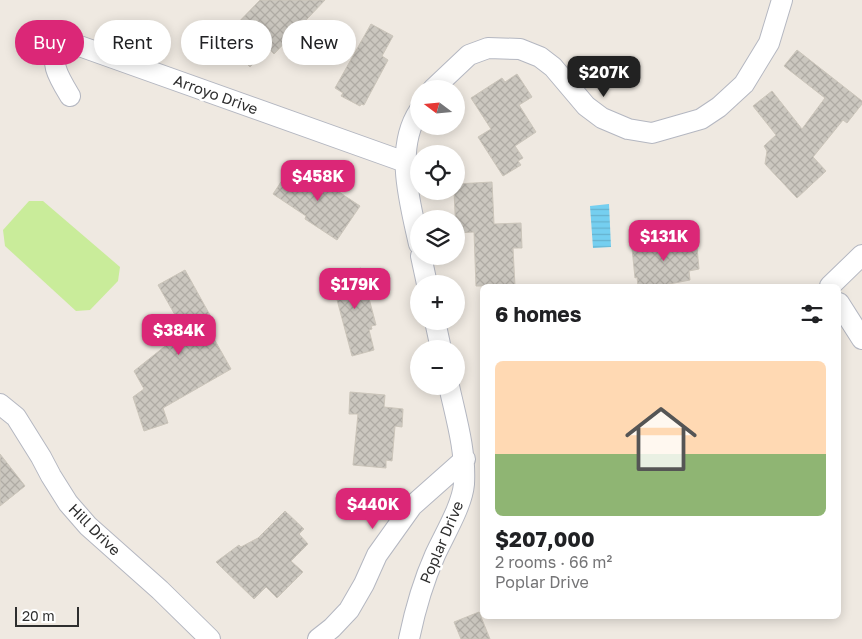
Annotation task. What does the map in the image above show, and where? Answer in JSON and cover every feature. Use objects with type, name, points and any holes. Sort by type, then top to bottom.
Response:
[{"type":"street","points":[[443,80],[469,55],[488,48],[520,49],[540,58],[553,67],[586,106],[602,118],[628,130],[652,133],[700,119],[719,107],[744,84],[769,43],[782,0]]},
{"type":"street","name":"Arroyo Drive","points":[[70,96],[56,73],[54,53],[57,38],[405,162]]},
{"type":"street","points":[[410,133],[405,162],[412,210]]},
{"type":"street","points":[[832,284],[862,255]]},
{"type":"street","points":[[841,306],[862,339]]},
{"type":"street","name":"Poplar Drive","points":[[408,639],[424,584],[436,554],[451,525],[464,487],[465,459],[451,395]]},
{"type":"street","name":"Hill Drive","points":[[0,404],[16,417],[41,457],[50,476],[68,503],[88,526],[160,590],[210,639]]},
{"type":"street","points":[[318,639],[332,628],[349,610],[364,584],[377,555],[412,506],[465,459]]},
{"type":"green space","points":[[29,201],[43,201],[120,267],[118,281],[90,310],[76,311],[5,246],[3,230]]},
{"type":"water","points":[[609,204],[611,247],[593,248],[590,206]]},
{"type":"building","points":[[260,0],[325,0],[306,20],[282,20],[282,46],[274,54],[272,52],[272,20],[241,20]]},
{"type":"building","points":[[371,24],[393,36],[382,56],[388,60],[364,105],[361,104],[360,106],[341,96],[343,93],[335,88],[348,65],[356,65],[356,51]]},
{"type":"building","points":[[797,50],[862,101],[862,104],[847,123],[843,120],[813,157],[826,171],[797,198],[765,164],[767,151],[764,146],[776,135],[753,106],[772,91],[802,129],[825,98],[784,66]]},
{"type":"building","points":[[517,74],[532,97],[519,105],[536,132],[515,146],[523,158],[518,161],[521,165],[503,176],[478,137],[491,129],[471,98],[502,78],[505,82]]},
{"type":"building","points":[[289,170],[300,178],[304,172],[308,174],[309,172],[360,206],[337,240],[305,219],[306,216],[273,194]]},
{"type":"building","points":[[492,182],[494,224],[521,223],[522,248],[513,248],[515,284],[480,284],[480,286],[476,286],[474,232],[465,232],[465,210],[455,210],[454,200],[465,200],[465,184]]},
{"type":"building","points":[[687,238],[688,248],[697,247],[699,269],[689,271],[690,280],[669,284],[638,284],[637,277],[635,278],[632,248],[640,247],[640,244]]},
{"type":"building","points":[[361,268],[376,325],[371,326],[372,329],[369,330],[374,350],[352,356],[331,277]]},
{"type":"building","points":[[185,270],[211,317],[204,321],[231,369],[163,408],[168,423],[144,431],[133,397],[144,389],[134,371],[174,339],[172,335],[183,329],[158,285]]},
{"type":"building","points":[[350,392],[385,395],[384,407],[403,409],[402,427],[395,426],[392,461],[386,460],[386,468],[353,465],[358,414],[349,414]]},
{"type":"building","points":[[0,454],[25,486],[0,506]]},
{"type":"building","points":[[285,511],[304,529],[299,534],[308,544],[291,561],[303,572],[277,598],[266,587],[254,599],[216,562],[239,545],[241,547],[258,538]]},
{"type":"building","points":[[479,612],[480,619],[482,619],[490,639],[461,639],[454,622]]}]
